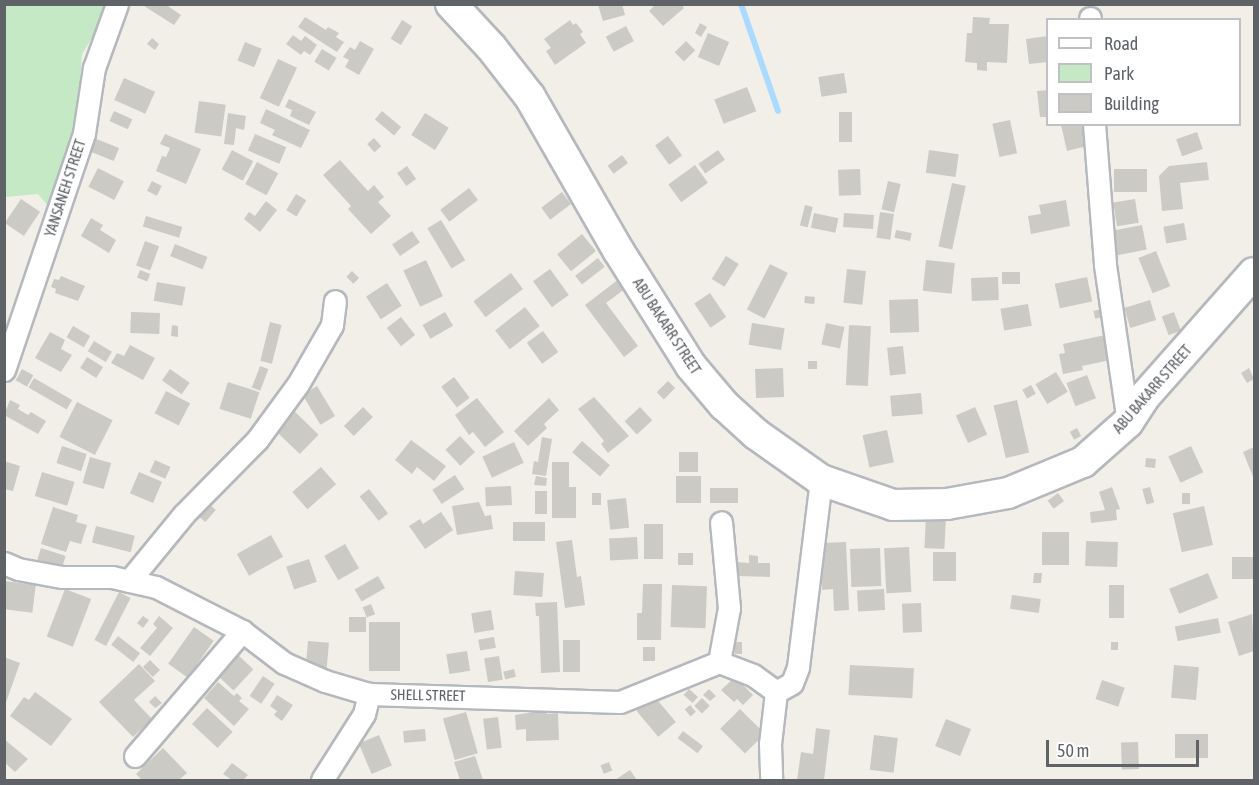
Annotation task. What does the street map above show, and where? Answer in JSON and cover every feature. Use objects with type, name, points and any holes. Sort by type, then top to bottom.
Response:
[{"type":"street","name":"YANSANEH STREET","points":[[4,370],[84,133],[94,68],[117,4]]},
{"type":"street","name":"ABU BAKARR STREET","points":[[451,4],[491,47],[530,97],[618,250],[691,366],[724,405],[756,434],[821,480],[893,505],[957,502],[1008,493],[1083,462],[1128,422],[1145,396],[1254,273]]},
{"type":"street","points":[[1094,126],[1105,265],[1128,422]]},
{"type":"street","points":[[129,581],[184,514],[257,440],[298,384],[332,325],[334,301]]},
{"type":"street","points":[[776,692],[792,683],[798,667],[821,480]]},
{"type":"street","points":[[721,522],[729,608],[719,662],[753,675],[776,692]]},
{"type":"street","name":"SHELL STREET","points":[[4,562],[18,568],[62,577],[112,577],[156,587],[242,631],[284,663],[325,681],[369,694],[620,702],[719,662]]},
{"type":"street","points":[[135,756],[242,631]]},
{"type":"street","points":[[771,780],[770,744],[776,692]]},
{"type":"street","points":[[322,780],[364,714],[369,694]]},
{"type":"green space","points":[[5,5],[113,5],[82,54],[76,136],[54,213],[38,194],[5,197]]},
{"type":"building","points":[[141,4],[165,4],[181,15],[174,25]]},
{"type":"building","points":[[622,4],[625,15],[603,21],[598,5]]},
{"type":"building","points":[[656,4],[681,4],[684,8],[663,26],[649,11]]},
{"type":"building","points":[[305,17],[326,30],[328,27],[339,33],[336,37],[344,42],[337,52],[298,27]]},
{"type":"building","points":[[973,17],[990,18],[989,24],[1009,24],[1007,63],[987,62],[987,71],[977,70],[977,63],[965,62],[967,33],[972,33]]},
{"type":"building","points":[[402,20],[412,26],[401,45],[391,39]]},
{"type":"building","points":[[570,20],[573,25],[576,23],[583,32],[580,34],[586,43],[555,65],[546,51],[551,48],[544,39]]},
{"type":"building","points":[[700,23],[707,27],[701,37],[695,33]]},
{"type":"building","points":[[626,26],[634,41],[614,52],[606,37]]},
{"type":"building","points":[[708,33],[729,42],[719,66],[698,57]]},
{"type":"building","points":[[293,35],[301,41],[305,36],[317,45],[310,55],[304,51],[301,55],[286,44]]},
{"type":"building","points":[[1046,36],[1046,62],[1029,64],[1026,39]]},
{"type":"building","points":[[152,38],[159,44],[155,50],[147,44]]},
{"type":"building","points":[[360,41],[374,49],[359,75],[345,67],[349,60],[343,57],[350,47],[355,50]]},
{"type":"building","points":[[686,41],[695,50],[684,62],[675,52]]},
{"type":"building","points":[[245,42],[262,49],[254,67],[238,61]]},
{"type":"building","points":[[322,49],[337,58],[329,71],[314,62]]},
{"type":"building","points":[[278,59],[297,68],[279,107],[260,98]]},
{"type":"building","points":[[844,73],[847,93],[821,97],[818,77]]},
{"type":"building","points":[[124,78],[155,92],[145,114],[114,100]]},
{"type":"building","points":[[747,87],[756,111],[724,124],[714,100]]},
{"type":"building","points":[[1046,90],[1046,117],[1040,117],[1037,91]]},
{"type":"building","points":[[289,99],[316,112],[309,125],[290,116],[292,110],[285,107]]},
{"type":"building","points":[[199,101],[226,105],[221,136],[195,133]]},
{"type":"building","points":[[266,109],[310,130],[301,148],[272,135],[275,130],[260,123]]},
{"type":"building","points":[[114,111],[132,119],[128,129],[110,121]]},
{"type":"building","points":[[382,111],[401,127],[394,135],[375,119]]},
{"type":"building","points":[[839,112],[852,112],[852,142],[839,142]]},
{"type":"building","points":[[228,113],[246,116],[244,130],[236,128],[234,145],[224,144]]},
{"type":"building","points":[[425,113],[449,128],[435,150],[411,135]]},
{"type":"building","points":[[1010,120],[1017,153],[999,157],[992,124]]},
{"type":"building","points":[[1061,126],[1082,126],[1087,146],[1067,151]]},
{"type":"building","points":[[1197,132],[1203,149],[1182,156],[1176,139]]},
{"type":"building","points":[[165,134],[201,149],[186,184],[156,171],[162,156],[166,157],[170,148],[160,144]]},
{"type":"building","points":[[255,134],[286,147],[279,164],[248,151]]},
{"type":"building","points":[[668,136],[682,155],[669,165],[655,145]]},
{"type":"building","points":[[94,138],[119,148],[114,161],[89,151]]},
{"type":"building","points":[[374,138],[381,146],[374,152],[367,144]]},
{"type":"building","points":[[232,150],[253,161],[243,181],[222,169]]},
{"type":"building","points":[[718,150],[725,160],[705,174],[698,164]]},
{"type":"building","points":[[929,150],[959,154],[956,177],[926,173]]},
{"type":"building","points":[[622,155],[628,163],[614,174],[608,166]]},
{"type":"building","points":[[340,160],[368,191],[374,185],[384,197],[378,202],[391,216],[371,234],[348,209],[351,206],[323,175]]},
{"type":"building","points":[[257,162],[278,173],[266,195],[245,184]]},
{"type":"building","points":[[1207,162],[1209,180],[1180,183],[1183,209],[1162,211],[1159,176],[1169,166]]},
{"type":"building","points":[[695,165],[708,183],[681,202],[668,184]]},
{"type":"building","points":[[407,166],[416,179],[406,186],[397,173]]},
{"type":"building","points":[[98,168],[124,181],[114,200],[88,187]]},
{"type":"building","points":[[860,169],[861,195],[839,196],[838,170]]},
{"type":"building","points":[[1114,169],[1147,169],[1147,192],[1114,192]]},
{"type":"building","points":[[152,181],[162,186],[157,196],[147,191]]},
{"type":"building","points":[[888,181],[901,184],[894,212],[881,209]]},
{"type":"building","points":[[952,183],[966,186],[952,249],[938,247]]},
{"type":"building","points":[[469,188],[478,200],[449,222],[440,210]]},
{"type":"building","points":[[562,192],[571,204],[550,220],[541,208]]},
{"type":"building","points":[[296,194],[306,200],[297,216],[286,210]]},
{"type":"building","points":[[21,199],[40,212],[24,236],[5,223]]},
{"type":"building","points":[[1135,199],[1139,223],[1117,226],[1113,202]]},
{"type":"building","points":[[1066,200],[1070,226],[1031,234],[1028,216],[1041,214],[1039,205]]},
{"type":"building","points":[[266,201],[277,210],[260,232],[244,219],[249,212],[255,216]]},
{"type":"building","points":[[805,205],[813,207],[808,227],[800,225]]},
{"type":"building","points":[[880,212],[894,214],[890,240],[876,238]]},
{"type":"building","points":[[814,213],[838,218],[835,233],[811,228]]},
{"type":"building","points":[[844,213],[874,215],[873,229],[843,227]]},
{"type":"building","points":[[146,216],[182,227],[179,238],[143,227]]},
{"type":"building","points":[[91,218],[103,225],[100,230],[116,240],[109,253],[81,236]]},
{"type":"building","points":[[441,220],[465,260],[451,269],[427,228]]},
{"type":"building","points":[[1184,223],[1187,240],[1166,243],[1163,227]]},
{"type":"building","points":[[1142,225],[1147,250],[1114,256],[1110,231]]},
{"type":"building","points":[[896,230],[912,233],[910,241],[894,238]]},
{"type":"building","points":[[412,231],[420,243],[400,256],[392,244]]},
{"type":"building","points":[[582,234],[596,251],[571,271],[557,254]]},
{"type":"building","points":[[145,241],[159,246],[150,271],[136,265]]},
{"type":"building","points":[[175,244],[207,257],[203,269],[170,256]]},
{"type":"building","points":[[1156,251],[1170,286],[1153,293],[1138,258]]},
{"type":"building","points":[[726,256],[739,264],[724,287],[712,279]]},
{"type":"building","points":[[598,258],[605,267],[582,285],[575,276]]},
{"type":"building","points":[[426,260],[443,296],[420,307],[403,271]]},
{"type":"building","points":[[926,260],[955,263],[952,294],[923,291]]},
{"type":"building","points":[[770,264],[788,273],[765,319],[747,309]]},
{"type":"building","points":[[550,269],[569,295],[552,307],[533,281]]},
{"type":"building","points":[[847,269],[866,271],[862,305],[843,303]]},
{"type":"building","points":[[140,270],[150,274],[147,282],[137,277]]},
{"type":"building","points":[[352,271],[359,278],[353,284],[346,277]]},
{"type":"building","points":[[1002,272],[1020,272],[1020,284],[1002,284]]},
{"type":"building","points":[[511,273],[523,289],[486,317],[473,301]]},
{"type":"building","points":[[61,276],[85,286],[78,301],[55,293],[56,289],[51,287],[54,279],[59,280]]},
{"type":"building","points":[[998,277],[999,300],[972,301],[971,278]]},
{"type":"building","points":[[1087,277],[1092,301],[1060,308],[1055,284]]},
{"type":"building","points":[[619,279],[626,288],[606,303],[638,346],[624,357],[585,305]]},
{"type":"building","points":[[157,282],[186,287],[182,306],[154,301]]},
{"type":"building","points":[[387,283],[402,306],[381,319],[366,297]]},
{"type":"building","points":[[710,293],[726,317],[710,328],[694,304]]},
{"type":"building","points":[[805,296],[815,297],[814,304],[804,303]]},
{"type":"building","points":[[918,299],[919,332],[890,333],[889,300]]},
{"type":"building","points":[[1150,300],[1156,320],[1130,328],[1124,308]]},
{"type":"building","points":[[1028,304],[1032,326],[1004,331],[1000,309]]},
{"type":"building","points":[[525,307],[540,326],[510,349],[495,330]]},
{"type":"building","points":[[1101,309],[1103,317],[1095,319],[1093,311]]},
{"type":"building","points":[[131,312],[160,313],[159,334],[130,333]]},
{"type":"building","points":[[445,312],[453,326],[430,339],[422,325]]},
{"type":"building","points":[[1174,312],[1181,331],[1169,335],[1162,316]]},
{"type":"building","points":[[401,317],[415,335],[401,346],[387,328]]},
{"type":"building","points":[[270,322],[282,325],[272,364],[260,361]]},
{"type":"building","points":[[752,323],[785,328],[781,350],[749,345]]},
{"type":"building","points":[[826,323],[845,327],[840,348],[821,345]]},
{"type":"building","points":[[172,325],[178,326],[178,337],[171,336]]},
{"type":"building","points":[[849,325],[871,326],[868,386],[846,385]]},
{"type":"building","points":[[73,326],[90,336],[84,347],[66,337]]},
{"type":"building","points":[[543,331],[558,352],[542,364],[527,343]]},
{"type":"building","points":[[50,332],[65,340],[61,349],[72,355],[61,372],[35,358]]},
{"type":"building","points":[[1110,334],[1115,359],[1082,366],[1083,370],[1063,374],[1059,354],[1065,353],[1063,344]]},
{"type":"building","points":[[94,341],[112,352],[106,362],[88,351]]},
{"type":"building","points":[[130,345],[155,358],[143,380],[111,363],[117,353],[124,356]]},
{"type":"building","points":[[903,346],[906,374],[890,376],[887,348]]},
{"type":"building","points":[[87,357],[103,367],[96,378],[80,368]]},
{"type":"building","points":[[808,361],[817,361],[817,369],[808,369]]},
{"type":"building","points":[[260,366],[268,369],[260,391],[252,387]]},
{"type":"building","points":[[783,368],[784,397],[756,398],[755,369]]},
{"type":"building","points":[[1249,368],[1254,379],[1247,383],[1241,373]]},
{"type":"building","points":[[22,369],[33,375],[27,387],[16,380]]},
{"type":"building","points":[[170,369],[190,383],[182,394],[162,380]]},
{"type":"building","points":[[1056,372],[1068,392],[1047,404],[1035,384]]},
{"type":"building","points":[[1087,375],[1096,398],[1075,406],[1066,383]]},
{"type":"building","points":[[454,377],[470,398],[457,407],[441,387]]},
{"type":"building","points":[[34,378],[72,400],[67,410],[28,388]]},
{"type":"building","points":[[668,381],[675,388],[664,399],[657,392]]},
{"type":"building","points":[[228,382],[259,392],[251,419],[219,409]]},
{"type":"building","points":[[1031,385],[1036,394],[1027,399],[1022,390]]},
{"type":"building","points":[[317,386],[335,416],[320,425],[302,395]]},
{"type":"building","points":[[166,391],[190,403],[179,426],[155,413]]},
{"type":"building","points":[[921,393],[923,414],[892,417],[890,396]]},
{"type":"building","points":[[594,397],[629,436],[608,453],[601,444],[604,441],[578,409]]},
{"type":"building","points":[[477,398],[504,432],[485,447],[473,432],[469,435],[455,415]]},
{"type":"building","points":[[549,398],[559,410],[544,424],[547,428],[528,446],[514,431]]},
{"type":"building","points":[[10,400],[20,405],[18,409],[28,415],[31,412],[46,421],[38,434],[4,415]]},
{"type":"building","points":[[1017,400],[1029,453],[1006,458],[994,405]]},
{"type":"building","points":[[77,402],[113,420],[95,455],[59,437]]},
{"type":"building","points":[[363,407],[373,417],[354,436],[344,426]]},
{"type":"building","points":[[640,407],[652,420],[637,434],[625,421]]},
{"type":"building","points":[[975,407],[987,434],[968,443],[956,416]]},
{"type":"building","points":[[292,409],[319,435],[300,454],[273,428]]},
{"type":"building","points":[[1077,428],[1081,436],[1074,440],[1070,432]]},
{"type":"building","points":[[887,430],[894,462],[869,467],[863,435]]},
{"type":"building","points":[[460,436],[475,452],[460,466],[445,450]]},
{"type":"building","points":[[542,437],[552,439],[546,476],[532,474],[534,461],[538,462]]},
{"type":"building","points":[[411,440],[446,466],[434,481],[417,467],[412,474],[395,460]]},
{"type":"building","points":[[582,441],[610,465],[600,477],[572,452]]},
{"type":"building","points":[[514,442],[524,463],[492,478],[482,457]]},
{"type":"building","points":[[62,446],[87,454],[81,471],[56,463]]},
{"type":"building","points":[[1191,446],[1203,472],[1181,483],[1168,457]]},
{"type":"building","points":[[1254,447],[1254,479],[1243,452]]},
{"type":"building","points":[[679,452],[698,452],[698,472],[679,472]]},
{"type":"building","points":[[90,457],[111,463],[104,489],[83,483]]},
{"type":"building","points":[[1146,458],[1156,459],[1155,468],[1145,467]]},
{"type":"building","points":[[155,460],[171,467],[165,479],[150,472]]},
{"type":"building","points":[[4,461],[20,466],[13,491],[4,489]]},
{"type":"building","points":[[552,462],[569,462],[569,487],[576,487],[576,518],[552,518]]},
{"type":"building","points":[[321,467],[336,484],[307,509],[292,492]]},
{"type":"building","points":[[42,472],[75,482],[67,506],[35,496]]},
{"type":"building","points":[[139,472],[162,482],[153,503],[130,493]]},
{"type":"building","points":[[455,475],[464,489],[442,504],[432,490]]},
{"type":"building","points":[[536,476],[547,478],[546,486],[534,485]]},
{"type":"building","points":[[676,476],[701,476],[701,503],[676,503]]},
{"type":"building","points":[[511,486],[512,505],[486,506],[485,487]]},
{"type":"building","points":[[1112,487],[1120,509],[1116,510],[1117,520],[1091,523],[1090,512],[1105,510],[1099,492]]},
{"type":"building","points":[[1150,487],[1154,502],[1146,505],[1142,489]]},
{"type":"building","points":[[710,488],[738,488],[738,503],[710,503]]},
{"type":"building","points":[[369,489],[388,513],[379,521],[360,496]]},
{"type":"building","points":[[535,491],[547,491],[547,514],[535,514]]},
{"type":"building","points":[[592,493],[601,493],[601,505],[592,505]]},
{"type":"building","points":[[1058,493],[1064,501],[1054,509],[1048,501]]},
{"type":"building","points":[[1182,493],[1190,493],[1190,504],[1182,504]]},
{"type":"building","points":[[626,498],[629,528],[610,530],[607,500]]},
{"type":"building","points":[[479,502],[485,516],[491,515],[493,529],[457,535],[452,506]]},
{"type":"building","points":[[209,504],[216,510],[205,522],[199,516]]},
{"type":"building","points":[[1204,506],[1213,545],[1182,552],[1173,513]]},
{"type":"building","points":[[53,507],[78,515],[76,522],[87,525],[81,544],[70,541],[66,552],[41,544]]},
{"type":"building","points":[[441,512],[453,530],[425,549],[409,526],[420,519],[423,524]]},
{"type":"building","points":[[926,517],[946,518],[944,549],[924,548]]},
{"type":"building","points":[[513,522],[545,522],[545,541],[513,541]]},
{"type":"building","points":[[644,524],[663,524],[663,559],[644,559]]},
{"type":"building","points":[[96,526],[135,536],[131,552],[92,542]]},
{"type":"building","points":[[1042,532],[1069,532],[1069,565],[1042,565]]},
{"type":"building","points":[[271,535],[283,557],[249,576],[237,554]]},
{"type":"building","points":[[637,537],[638,559],[610,560],[609,538]]},
{"type":"building","points":[[572,540],[577,577],[581,576],[585,605],[565,608],[556,542]]},
{"type":"building","points":[[1086,541],[1118,542],[1117,567],[1085,566]]},
{"type":"building","points":[[846,542],[849,610],[834,611],[833,589],[822,590],[820,543]]},
{"type":"building","points":[[345,544],[359,568],[338,580],[324,556]]},
{"type":"building","points":[[909,547],[911,592],[886,593],[884,548]]},
{"type":"building","points":[[41,548],[66,556],[62,567],[37,559]]},
{"type":"building","points":[[880,548],[881,586],[851,587],[850,549]]},
{"type":"building","points":[[933,552],[956,552],[956,581],[933,581]]},
{"type":"building","points":[[678,553],[693,553],[693,565],[678,565]]},
{"type":"building","points":[[749,555],[758,556],[758,563],[770,563],[770,577],[737,576],[737,562],[749,563]]},
{"type":"building","points":[[1232,557],[1254,557],[1254,579],[1232,579]]},
{"type":"building","points":[[309,559],[317,582],[294,590],[286,567]]},
{"type":"building","points":[[515,571],[544,573],[542,597],[513,595]]},
{"type":"building","points":[[1034,573],[1042,573],[1041,583],[1033,583]]},
{"type":"building","points":[[1208,573],[1218,598],[1179,614],[1169,589]]},
{"type":"building","points":[[378,576],[385,588],[362,602],[355,590]]},
{"type":"building","points":[[4,581],[36,585],[32,613],[4,609]]},
{"type":"building","points":[[643,584],[662,584],[661,640],[637,640],[637,613],[642,613]]},
{"type":"building","points":[[672,585],[707,586],[706,628],[671,627]]},
{"type":"building","points":[[1109,585],[1124,585],[1124,618],[1109,618]]},
{"type":"building","points":[[65,589],[91,599],[73,647],[47,637]]},
{"type":"building","points":[[884,589],[885,610],[858,611],[857,590]]},
{"type":"building","points":[[119,592],[131,598],[106,646],[94,640]]},
{"type":"building","points":[[1012,595],[1041,599],[1039,613],[1010,609]]},
{"type":"building","points":[[557,602],[560,672],[541,673],[539,616],[536,616],[535,603]]},
{"type":"building","points":[[921,603],[922,632],[903,633],[902,604]]},
{"type":"building","points":[[371,604],[375,614],[367,618],[363,607]]},
{"type":"building","points":[[491,610],[494,630],[474,633],[471,613]]},
{"type":"building","points":[[1252,614],[1254,651],[1239,656],[1228,622]]},
{"type":"building","points":[[143,616],[149,620],[143,628],[137,623]]},
{"type":"building","points":[[159,616],[173,628],[150,656],[140,648],[157,628],[153,624]]},
{"type":"building","points":[[349,617],[366,617],[366,632],[349,632]]},
{"type":"building","points":[[1218,618],[1221,633],[1178,641],[1175,626]]},
{"type":"building","points":[[369,622],[400,622],[400,671],[369,671]]},
{"type":"building","points":[[194,627],[214,641],[188,678],[168,664]]},
{"type":"building","points":[[118,636],[140,653],[133,662],[111,645]]},
{"type":"building","points":[[494,637],[496,648],[480,651],[478,640]]},
{"type":"building","points":[[563,640],[580,640],[580,672],[563,672]]},
{"type":"building","points":[[308,641],[329,643],[326,671],[306,669]]},
{"type":"building","points":[[735,642],[742,642],[742,654],[735,654]]},
{"type":"building","points":[[1111,642],[1118,642],[1118,650],[1111,650]]},
{"type":"building","points":[[643,647],[655,647],[655,661],[643,661]]},
{"type":"building","points":[[467,651],[470,671],[449,674],[446,654]]},
{"type":"building","points":[[238,655],[253,669],[234,691],[218,676]]},
{"type":"building","points":[[499,656],[503,680],[488,682],[484,658]]},
{"type":"building","points":[[4,657],[20,663],[5,705],[4,705]]},
{"type":"building","points":[[150,660],[160,670],[153,677],[143,667]]},
{"type":"building","points":[[139,664],[155,681],[134,700],[152,719],[133,737],[99,702]]},
{"type":"building","points":[[850,665],[914,668],[912,698],[848,695]]},
{"type":"building","points":[[1174,665],[1199,667],[1196,700],[1171,698]]},
{"type":"building","points":[[514,669],[516,677],[505,679],[503,672]]},
{"type":"building","points":[[263,676],[275,684],[261,704],[250,696]]},
{"type":"building","points":[[735,677],[753,695],[743,705],[737,699],[734,702],[721,690]]},
{"type":"building","points":[[1102,680],[1125,688],[1118,707],[1095,699]]},
{"type":"building","points":[[218,682],[234,696],[237,693],[242,698],[239,701],[249,709],[234,726],[204,698]]},
{"type":"building","points":[[689,689],[698,697],[693,703],[684,695]]},
{"type":"building","points":[[709,689],[716,696],[710,701],[703,695]]},
{"type":"building","points":[[35,692],[72,719],[51,746],[10,716],[24,697],[29,700]]},
{"type":"building","points":[[277,695],[293,705],[282,721],[274,715],[277,711],[270,706]]},
{"type":"building","points":[[155,696],[162,703],[155,708],[149,702]]},
{"type":"building","points":[[654,696],[676,722],[658,737],[636,711]]},
{"type":"building","points":[[702,698],[710,706],[702,714],[694,706]]},
{"type":"building","points":[[690,705],[696,712],[691,716],[685,710]]},
{"type":"building","points":[[207,708],[233,732],[218,748],[192,724]]},
{"type":"building","points":[[740,709],[765,734],[745,754],[720,729]]},
{"type":"building","points":[[547,710],[547,714],[558,713],[559,740],[526,741],[526,729],[516,730],[515,715]]},
{"type":"building","points":[[466,712],[478,753],[455,760],[443,719]]},
{"type":"building","points":[[498,717],[502,748],[487,750],[483,719]]},
{"type":"building","points":[[946,719],[971,729],[960,756],[935,746]]},
{"type":"building","points":[[816,728],[830,730],[824,780],[797,780],[801,752],[813,754]]},
{"type":"building","points":[[425,729],[426,741],[404,743],[403,731]]},
{"type":"building","points":[[683,731],[703,746],[698,753],[678,738]]},
{"type":"building","points":[[1175,734],[1208,734],[1208,758],[1175,758]]},
{"type":"building","points":[[379,735],[392,765],[372,774],[359,744]]},
{"type":"building","points":[[874,735],[898,738],[894,773],[870,770]]},
{"type":"building","points":[[4,739],[28,759],[15,772],[4,762]]},
{"type":"building","points":[[1138,742],[1139,769],[1122,770],[1121,743]]},
{"type":"building","points":[[163,748],[187,773],[179,780],[142,780],[136,774]]},
{"type":"building","points":[[475,756],[483,780],[460,780],[454,762]]},
{"type":"building","points":[[609,762],[612,770],[604,774],[601,765]]},
{"type":"building","points":[[232,763],[248,775],[243,780],[232,780],[223,774]]},
{"type":"building","points":[[630,770],[637,780],[615,780]]},
{"type":"waterway","points":[[741,4],[778,111]]}]
